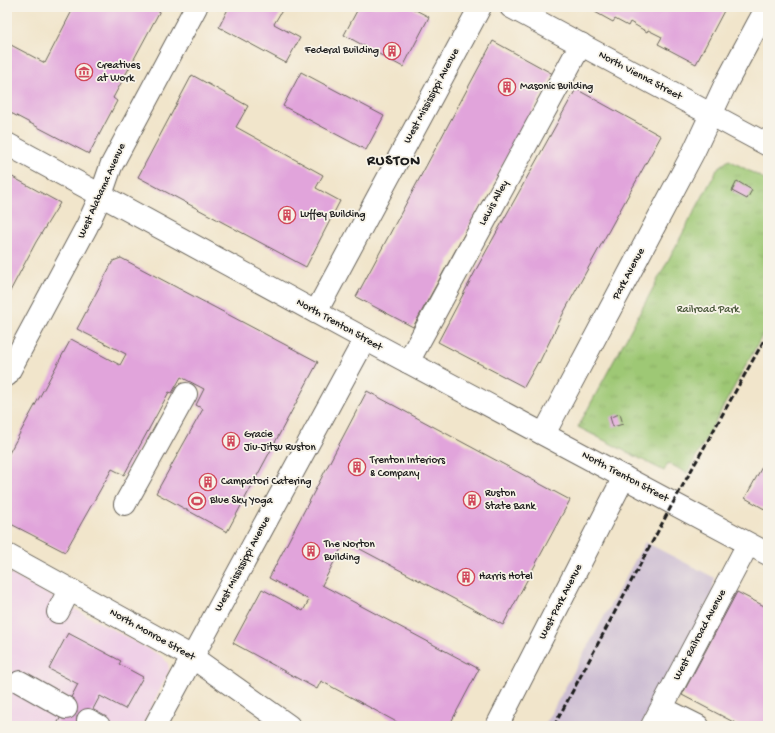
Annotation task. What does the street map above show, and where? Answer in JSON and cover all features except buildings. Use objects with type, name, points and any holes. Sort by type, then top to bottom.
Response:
[{"type":"main road","name":"West Alabama Avenue","points":[[7,376],[88,226],[111,166],[196,7]]},
{"type":"main road","name":"West Mississippi Avenue","points":[[316,312],[480,7]]},
{"type":"main road","name":"North Vienna Street","points":[[511,7],[768,145]]},
{"type":"main road","name":"Park Avenue","points":[[544,434],[712,115],[724,87],[767,7]]},
{"type":"main road","name":"Lewis Alley","points":[[408,362],[581,44]]},
{"type":"main road","name":"North Trenton Street","points":[[7,144],[365,339],[768,554]]},
{"type":"main road","name":"West Mississippi Avenue","points":[[155,726],[365,339]]},
{"type":"main road","points":[[124,504],[186,394]]},
{"type":"main road","name":"West Park Avenue","points":[[497,726],[624,477]]},
{"type":"main road","name":"West Railroad Avenue","points":[[657,717],[748,544]]},
{"type":"main road","name":"North Monroe Street","points":[[7,556],[192,657],[289,726]]},
{"type":"main road","points":[[58,612],[69,590]]},
{"type":"main road","points":[[20,682],[66,708]]},
{"type":"main road","points":[[657,717],[698,726]]},
{"type":"shaded area","points":[[645,542],[715,578],[711,597],[641,726],[544,726]]},
{"type":"shaded area","points":[[7,572],[163,657],[168,664],[169,671],[142,726],[7,726]]},
{"type":"green space","name":"Railroad Park","points":[[729,160],[768,181],[768,325],[687,473],[668,463],[664,471],[578,427],[718,168]]},
{"type":"railway","points":[[554,726],[673,503],[768,333]]},
{"type":"place","name":"Federal Building","points":[[392,51]]},
{"type":"place","name":"Creatives at Work","points":[[84,72]]},
{"type":"place","name":"Masonic Building","points":[[507,87]]},
{"type":"place","name":"Luffey Building","points":[[287,215]]},
{"type":"place","name":"Gracie Jiu-Jitsu Ruston","points":[[231,441]]},
{"type":"place","name":"Trenton Interiors & Company","points":[[357,467]]},
{"type":"place","name":"Campatori Catering","points":[[208,482]]},
{"type":"place","name":"Ruston State Bank","points":[[472,500]]},
{"type":"place","name":"Blue Sky Yoga","points":[[197,501]]},
{"type":"place","name":"The Norton Building","points":[[311,551]]},
{"type":"place","name":"Harris Hotel","points":[[466,577]]},
{"type":"district","name":"RUSTON","points":[[394,161]]}]
